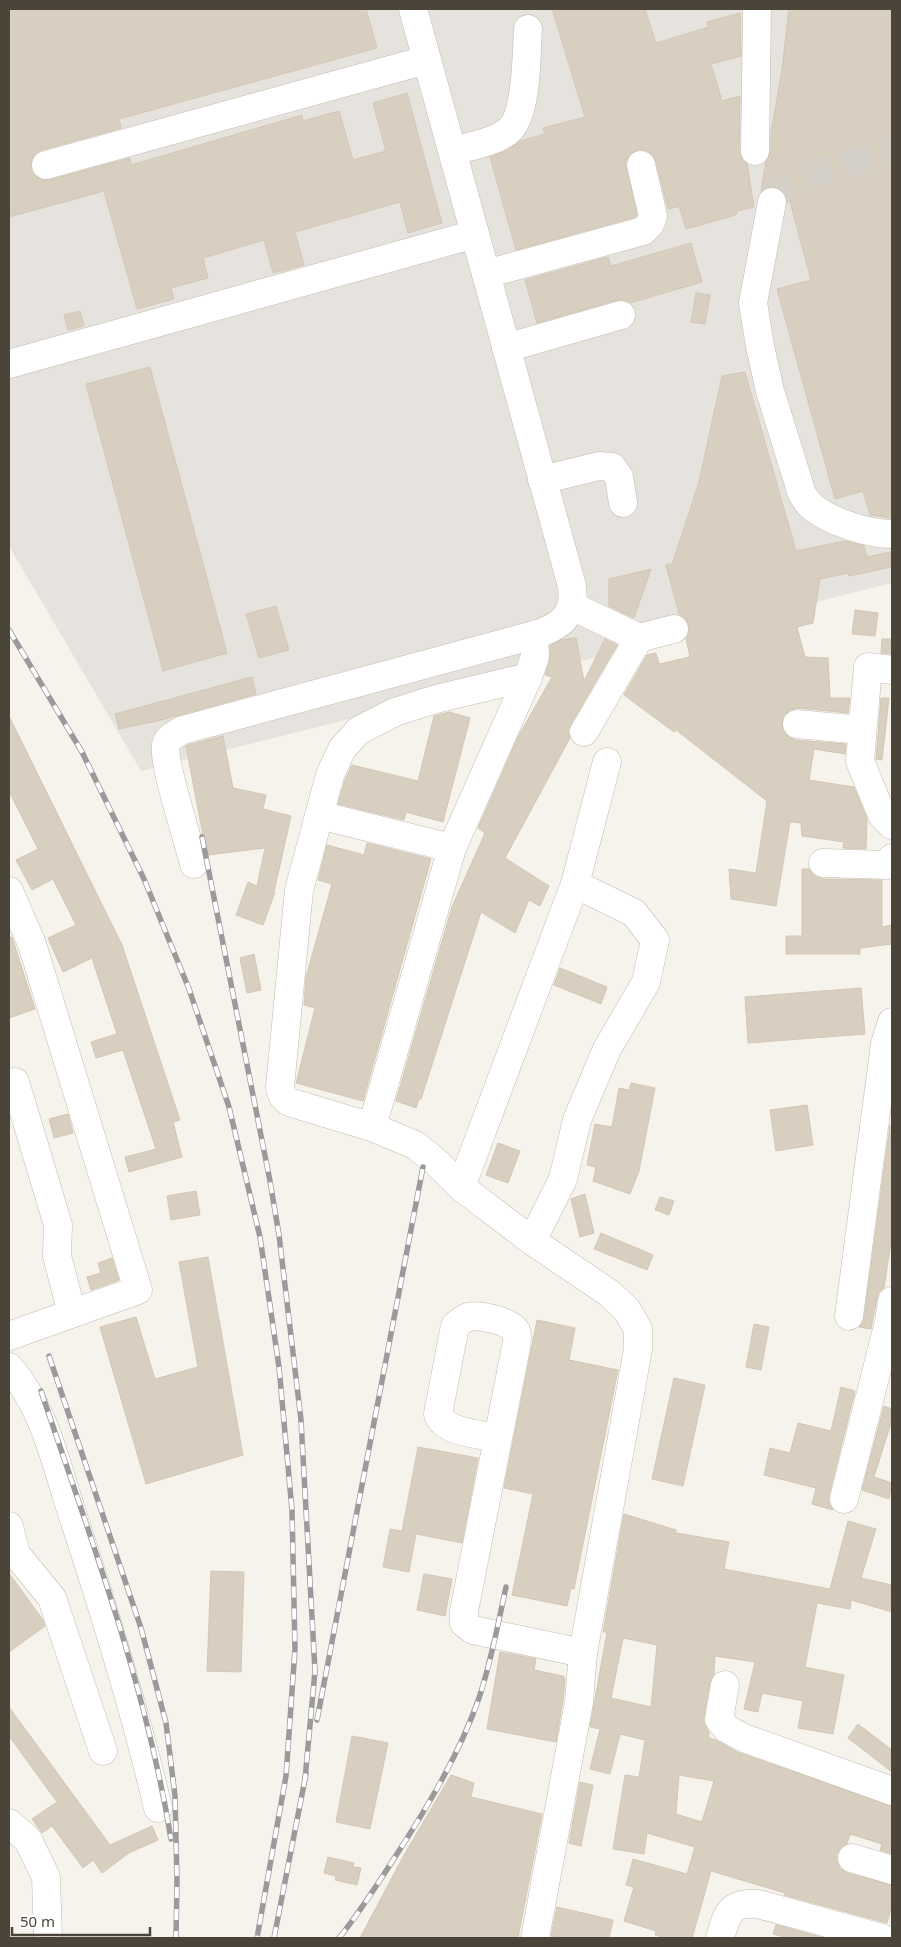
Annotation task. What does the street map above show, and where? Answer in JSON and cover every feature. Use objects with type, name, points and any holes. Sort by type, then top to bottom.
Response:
[{"type":"street","points":[[194,864],[167,766],[166,744],[171,736],[183,730],[534,635],[560,624],[572,606],[572,586],[413,9]]},
{"type":"street","points":[[755,150],[757,9]]},
{"type":"street","points":[[453,151],[495,138],[508,132],[515,124],[522,104],[528,29]]},
{"type":"street","points":[[46,165],[426,60]]},
{"type":"street","points":[[486,274],[643,231],[650,224],[653,216],[641,165]]},
{"type":"street","points":[[772,202],[753,303],[770,391],[802,494],[810,506],[827,516],[879,534],[892,534]]},
{"type":"street","points":[[9,364],[475,234]]},
{"type":"street","points":[[506,348],[621,315]]},
{"type":"street","points":[[542,480],[599,466],[612,467],[619,477],[623,503]]},
{"type":"street","points":[[572,606],[639,638],[674,629]]},
{"type":"street","points":[[372,1127],[452,848],[528,677],[535,656],[534,635]]},
{"type":"street","points":[[584,732],[639,638]]},
{"type":"street","points":[[892,670],[868,668],[860,761],[882,815],[892,825]]},
{"type":"street","points":[[528,677],[436,699],[395,712],[358,731],[342,749],[330,775],[299,890],[280,1087],[282,1095],[289,1102],[372,1127],[415,1145],[461,1186],[532,1241],[609,1293],[627,1310],[638,1329],[638,1349],[583,1653],[579,1702],[535,1938]]},
{"type":"street","points":[[797,724],[862,730]]},
{"type":"street","points":[[461,1186],[575,884],[607,762]]},
{"type":"street","points":[[319,815],[452,848]]},
{"type":"street","points":[[823,863],[888,865],[892,858]]},
{"type":"street","points":[[532,1241],[563,1179],[577,1120],[607,1049],[646,982],[655,940],[634,913],[575,884]]},
{"type":"street","points":[[9,891],[32,944],[138,1290],[9,1336]]},
{"type":"street","points":[[849,1316],[885,1044],[892,1022]]},
{"type":"street","points":[[15,1082],[58,1225],[57,1256],[72,1313]]},
{"type":"street","points":[[844,1499],[889,1322],[892,1301]]},
{"type":"street","points":[[9,1367],[17,1376],[39,1412],[113,1636],[142,1736],[158,1808]]},
{"type":"street","points":[[498,1438],[464,1611],[464,1623],[473,1630],[583,1653]]},
{"type":"street","points":[[9,1526],[16,1554],[52,1598],[103,1751]]},
{"type":"street","points":[[724,1685],[719,1718],[727,1729],[744,1738],[892,1791]]},
{"type":"street","points":[[9,1823],[28,1840],[46,1877],[48,1938]]},
{"type":"street","points":[[852,1858],[892,1870]]},
{"type":"street","points":[[720,1938],[729,1912],[734,1906],[745,1903],[758,1904],[882,1938]]},
{"type":"shaded area","points":[[9,9],[892,9],[892,583],[141,771],[9,546]]},
{"type":"building","points":[[9,9],[366,9],[377,48],[119,119],[121,128],[41,150],[35,154],[31,161],[31,170],[35,176],[43,180],[50,180],[130,158],[131,165],[302,115],[303,121],[339,111],[353,160],[386,151],[373,103],[407,93],[442,223],[408,233],[400,202],[295,232],[304,265],[273,273],[264,240],[203,258],[208,278],[171,288],[174,299],[137,309],[104,191],[9,217]]},
{"type":"building","points":[[552,9],[645,9],[656,43],[709,27],[707,22],[740,13],[741,56],[711,64],[722,101],[740,96],[739,151],[742,159],[747,164],[754,207],[737,211],[736,215],[686,229],[679,206],[668,209],[653,155],[646,150],[638,150],[630,154],[625,162],[637,215],[635,217],[516,250],[490,157],[508,150],[520,141],[545,134],[543,128],[585,117]]},
{"type":"building","points":[[789,9],[892,9],[892,518],[870,515],[863,491],[835,499],[777,289],[811,280],[789,198],[775,187],[767,187],[761,191],[766,161],[771,151],[771,133],[782,70]]},
{"type":"building","points":[[691,243],[702,282],[630,303],[624,300],[617,300],[537,323],[525,280],[608,257],[611,266]]},
{"type":"building","points":[[696,293],[710,295],[705,324],[691,322]]},
{"type":"building","points":[[80,311],[84,326],[68,330],[64,315]]},
{"type":"building","points":[[150,367],[227,653],[163,671],[86,384]]},
{"type":"building","points":[[745,372],[796,551],[845,541],[864,546],[867,557],[891,552],[892,560],[892,567],[849,576],[848,573],[820,579],[813,623],[797,627],[805,657],[828,658],[830,698],[850,698],[848,713],[798,708],[784,715],[782,722],[783,730],[788,736],[796,740],[846,744],[845,754],[814,749],[809,780],[854,787],[867,819],[866,849],[843,848],[844,842],[802,836],[801,823],[790,822],[776,906],[731,899],[729,869],[756,873],[767,801],[676,730],[674,732],[624,695],[647,655],[656,653],[659,664],[690,657],[686,639],[689,633],[689,625],[685,618],[679,614],[666,565],[672,564],[699,482],[722,376]]},
{"type":"building","points":[[651,569],[634,618],[609,606],[609,579]]},
{"type":"building","points":[[276,606],[289,650],[259,658],[246,614]]},
{"type":"building","points":[[855,610],[878,613],[875,636],[852,634]]},
{"type":"building","points":[[576,638],[584,681],[605,639],[617,645],[571,724],[568,731],[570,738],[505,858],[549,886],[540,906],[529,900],[515,933],[481,912],[421,1099],[419,1099],[416,1108],[396,1101],[452,907],[485,833],[478,828],[518,737],[552,677],[545,675],[550,661],[550,646],[561,640]]},
{"type":"building","points":[[882,639],[892,639],[892,654],[881,653]]},
{"type":"building","points":[[252,677],[256,694],[161,720],[119,729],[115,714]]},
{"type":"building","points":[[881,698],[889,698],[882,760],[876,759]]},
{"type":"building","points":[[449,712],[470,718],[443,822],[406,812],[404,820],[338,804],[345,780],[352,765],[418,781],[434,716]]},
{"type":"building","points":[[9,716],[122,945],[180,1120],[173,1122],[182,1157],[129,1172],[125,1157],[156,1149],[123,1050],[96,1058],[91,1042],[117,1034],[92,958],[63,972],[48,938],[76,925],[53,879],[32,890],[16,860],[38,849],[9,791]]},
{"type":"building","points":[[223,736],[233,788],[266,795],[263,809],[291,816],[275,892],[263,925],[236,915],[248,882],[257,886],[265,848],[208,855],[205,846],[186,746]]},
{"type":"building","points":[[367,843],[431,859],[363,1101],[296,1083],[315,1008],[304,1005],[306,977],[332,884],[318,880],[327,845],[364,855]]},
{"type":"building","points":[[802,869],[809,869],[814,876],[823,879],[882,880],[882,927],[892,925],[892,944],[860,948],[860,954],[786,954],[786,936],[802,936]]},
{"type":"building","points":[[12,937],[35,1009],[9,1018],[9,938]]},
{"type":"building","points":[[254,954],[261,990],[247,993],[240,958]]},
{"type":"building","points":[[560,968],[607,987],[601,1004],[554,985]]},
{"type":"building","points":[[861,988],[865,1034],[748,1043],[745,997]]},
{"type":"building","points":[[631,1083],[655,1088],[639,1171],[630,1194],[593,1181],[596,1167],[587,1165],[595,1124],[612,1127],[619,1088],[629,1090]]},
{"type":"building","points":[[807,1105],[813,1145],[776,1151],[770,1110]]},
{"type":"building","points":[[68,1114],[73,1133],[54,1138],[49,1119]]},
{"type":"building","points":[[890,1125],[892,1125],[892,1235],[884,1288],[879,1292],[877,1298],[871,1329],[859,1327],[864,1318]]},
{"type":"building","points":[[498,1143],[520,1151],[508,1183],[486,1175]]},
{"type":"building","points":[[196,1191],[200,1215],[171,1220],[167,1196]]},
{"type":"building","points":[[585,1194],[594,1233],[580,1237],[571,1199]]},
{"type":"building","points":[[660,1197],[674,1201],[669,1215],[655,1210]]},
{"type":"building","points":[[601,1233],[653,1255],[647,1270],[594,1249]]},
{"type":"building","points":[[208,1257],[243,1455],[146,1484],[100,1327],[136,1317],[155,1379],[198,1367],[179,1262]]},
{"type":"building","points":[[112,1258],[119,1280],[91,1290],[87,1277],[101,1273],[98,1263]]},
{"type":"building","points":[[537,1320],[575,1328],[569,1360],[618,1370],[574,1589],[571,1588],[567,1606],[512,1595],[533,1494],[504,1488]]},
{"type":"building","points":[[754,1324],[769,1327],[761,1370],[746,1367]]},
{"type":"building","points":[[674,1378],[705,1385],[683,1486],[652,1479]]},
{"type":"building","points":[[841,1387],[855,1391],[829,1495],[829,1503],[833,1510],[812,1504],[816,1488],[764,1475],[770,1448],[790,1453],[798,1423],[831,1431]]},
{"type":"building","points":[[884,1406],[892,1409],[892,1420],[874,1477],[892,1483],[889,1499],[862,1490]]},
{"type":"building","points":[[418,1447],[478,1458],[462,1543],[416,1534],[409,1572],[383,1567],[390,1529],[402,1531]]},
{"type":"building","points":[[624,1514],[676,1530],[676,1533],[729,1542],[724,1569],[830,1589],[848,1521],[876,1529],[861,1578],[892,1585],[892,1612],[851,1600],[850,1609],[817,1603],[805,1667],[844,1675],[833,1734],[798,1728],[803,1701],[762,1693],[758,1712],[744,1709],[755,1662],[715,1656],[714,1674],[710,1682],[704,1723],[709,1732],[709,1738],[737,1752],[892,1806],[892,1854],[880,1850],[882,1844],[850,1834],[847,1844],[841,1847],[837,1854],[837,1862],[840,1868],[847,1873],[892,1885],[892,1905],[887,1923],[784,1895],[785,1893],[711,1871],[692,1938],[666,1938],[655,1935],[656,1931],[624,1921],[634,1887],[626,1885],[633,1859],[687,1874],[695,1847],[647,1833],[644,1854],[613,1849],[625,1775],[639,1777],[645,1740],[620,1734],[610,1774],[590,1769],[600,1729],[590,1727],[607,1632],[603,1632]],"holes":[[[623,1638],[657,1645],[651,1707],[611,1698]],[[679,1775],[714,1781],[702,1822],[676,1814]]]},
{"type":"building","points":[[211,1571],[244,1572],[241,1672],[207,1671]]},
{"type":"building","points":[[9,1573],[43,1620],[45,1626],[9,1652]]},
{"type":"building","points":[[424,1574],[452,1579],[445,1616],[417,1610]]},
{"type":"building","points":[[500,1652],[536,1659],[534,1670],[563,1676],[565,1679],[556,1742],[487,1729]]},
{"type":"building","points":[[9,1707],[110,1845],[152,1826],[158,1840],[129,1853],[102,1873],[93,1860],[83,1868],[52,1826],[42,1833],[32,1819],[57,1802],[9,1736]]},
{"type":"building","points":[[858,1724],[892,1750],[892,1772],[848,1738]]},
{"type":"building","points":[[352,1736],[388,1743],[370,1829],[336,1822]]},
{"type":"building","points":[[451,1775],[474,1783],[471,1797],[542,1814],[518,1938],[360,1938],[404,1855]]},
{"type":"building","points":[[580,1782],[593,1785],[581,1846],[569,1843]]},
{"type":"building","points":[[328,1857],[354,1863],[353,1867],[361,1868],[357,1885],[335,1880],[336,1876],[324,1873]]},
{"type":"building","points":[[557,1907],[613,1920],[609,1938],[562,1938],[551,1936]]},
{"type":"building","points":[[776,1925],[824,1938],[789,1938],[773,1934]]},
{"type":"tunnel","points":[[772,202],[778,191],[793,179],[892,151]]},
{"type":"railway","points":[[9,630],[82,752],[144,879],[189,989],[229,1107],[260,1237],[279,1367],[292,1510],[295,1649],[286,1776],[257,1938]]},
{"type":"railway","points":[[202,837],[270,1181],[279,1235],[301,1420],[315,1671],[305,1779]]},
{"type":"railway","points":[[317,1720],[423,1167]]},
{"type":"railway","points":[[49,1356],[141,1628],[166,1723],[175,1796],[176,1938]]},
{"type":"railway","points":[[41,1391],[98,1557],[132,1669],[147,1725],[171,1839]]},
{"type":"railway","points":[[339,1938],[368,1898],[419,1819],[442,1780],[462,1740],[479,1698],[494,1643],[506,1587]]},
{"type":"railway","points":[[274,1938],[306,1774]]}]
